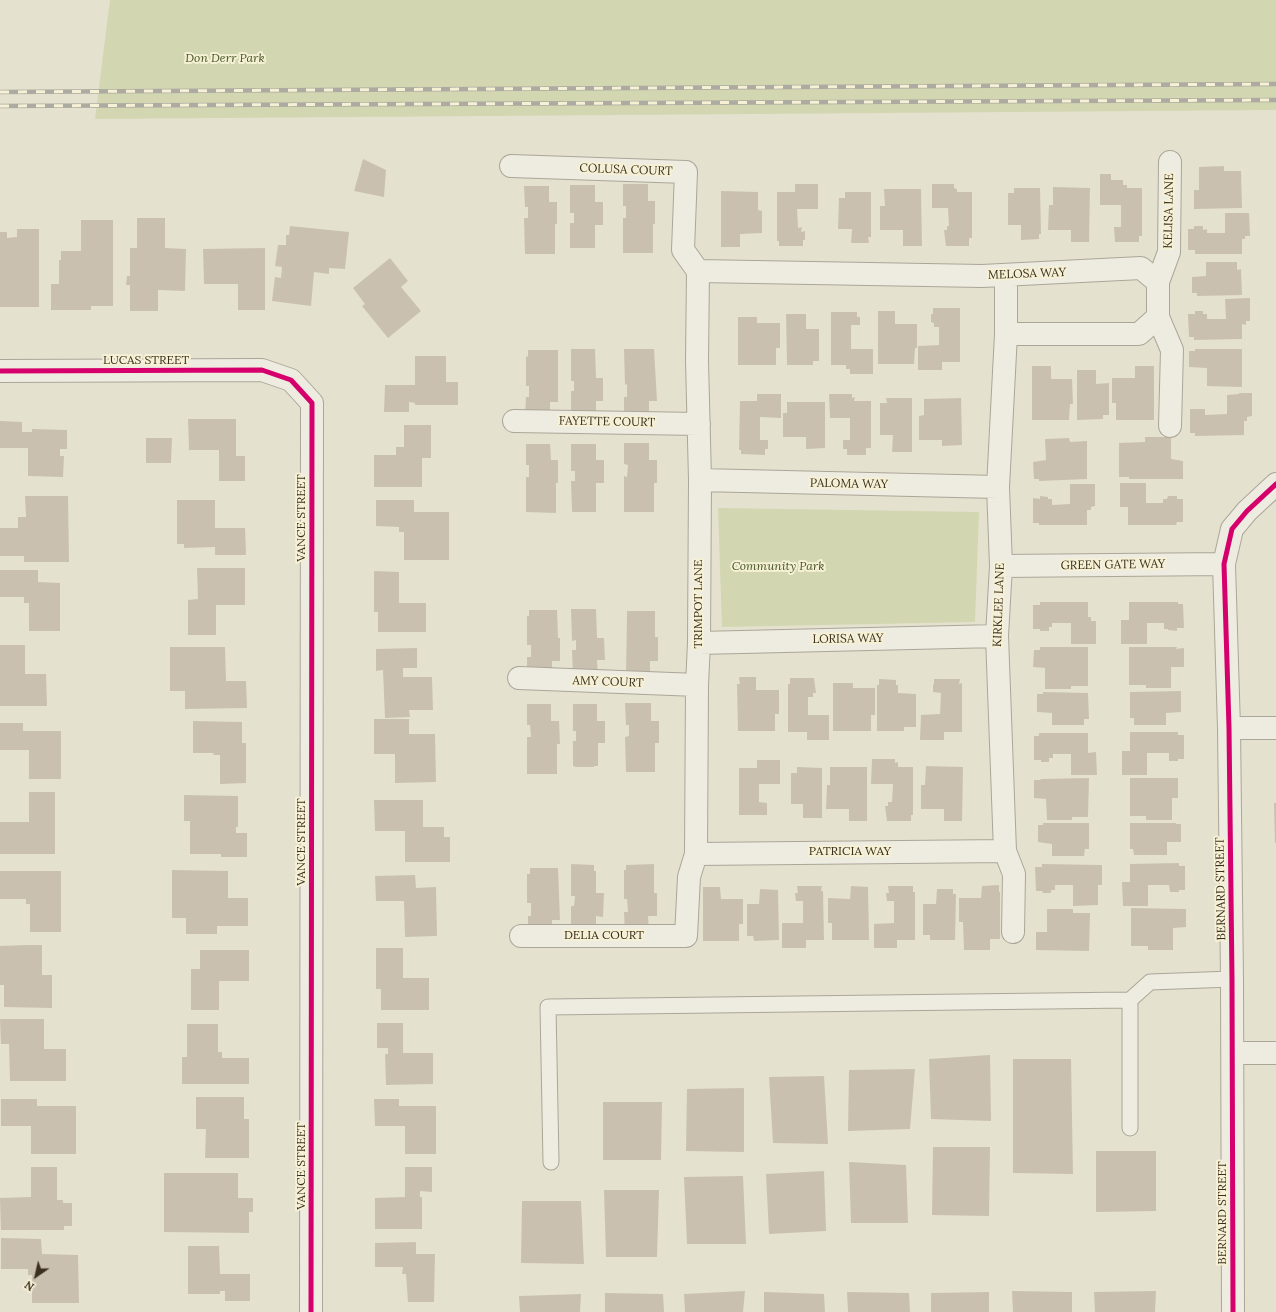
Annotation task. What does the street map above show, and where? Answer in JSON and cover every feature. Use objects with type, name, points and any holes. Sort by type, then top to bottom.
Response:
[{"type":"street","name":"KELISA LANE","points":[[1158,282],[1169,252],[1170,162]]},
{"type":"street","name":"COLUSA COURT","points":[[511,166],[686,172],[683,250],[698,271]]},
{"type":"street","name":"MELOSA WAY","points":[[698,271],[1006,275],[1141,268],[1158,282]]},
{"type":"street","name":"TRIMPOT LANE","points":[[686,936],[689,877],[696,854],[700,480],[697,361],[698,271]]},
{"type":"street","name":"KIRKLEE LANE","points":[[1006,275],[1006,334],[998,487],[1001,566],[996,636],[1005,851],[1014,874],[1013,932]]},
{"type":"street","points":[[1158,282],[1158,317],[1172,350],[1170,426]]},
{"type":"street","points":[[1006,334],[1139,334],[1158,317]]},
{"type":"street","name":"LUCAS STREET","points":[[0,372],[262,370],[291,380]]},
{"type":"street","name":"VANCE STREET","points":[[291,380],[312,404],[311,1312]]},
{"type":"street","name":"FAYETTE COURT","points":[[514,421],[699,424]]},
{"type":"street","name":"PALOMA WAY","points":[[700,480],[998,487]]},
{"type":"street","name":"BERNARD STREET","points":[[1233,1312],[1233,1053],[1229,728],[1224,564],[1232,529],[1247,511],[1276,484]]},
{"type":"street","name":"GREEN GATE WAY","points":[[1001,566],[1224,564]]},
{"type":"street","name":"LORISA WAY","points":[[699,643],[996,636]]},
{"type":"street","name":"AMY COURT","points":[[519,678],[697,685]]},
{"type":"street","points":[[1229,728],[1276,728]]},
{"type":"street","name":"PATRICIA WAY","points":[[696,854],[1005,851]]},
{"type":"street","name":"DELIA COURT","points":[[521,936],[686,936]]},
{"type":"street","points":[[1233,1053],[1276,1053]]},
{"type":"lane","points":[[551,1162],[548,1007],[1130,1000],[1150,982],[1232,979]]},
{"type":"lane","points":[[1130,1000],[1130,1128]]},
{"type":"green space","name":"Don Derr Park","points":[[110,0],[1276,0],[1276,110],[95,119]]},
{"type":"green space","name":"Community Park","points":[[718,508],[979,512],[975,622],[722,627]]},
{"type":"building","points":[[363,159],[386,170],[384,197],[354,191]]},
{"type":"building","points":[[1224,166],[1224,171],[1241,171],[1242,208],[1194,209],[1194,190],[1199,190],[1199,167]]},
{"type":"building","points":[[1100,174],[1111,174],[1111,180],[1123,180],[1123,185],[1127,185],[1127,188],[1142,188],[1142,236],[1139,236],[1139,242],[1115,242],[1114,227],[1121,227],[1121,205],[1100,205]]},
{"type":"building","points":[[623,184],[648,184],[648,201],[655,201],[653,253],[623,253],[623,218],[626,218],[626,206],[623,206]]},
{"type":"building","points":[[795,184],[818,184],[818,209],[797,209],[798,228],[802,227],[801,232],[805,231],[803,246],[779,246],[779,241],[777,241],[777,192],[795,192]]},
{"type":"building","points":[[932,184],[954,184],[954,188],[957,189],[957,192],[972,192],[972,238],[969,238],[969,246],[946,246],[944,230],[947,230],[947,226],[949,226],[948,208],[932,208]]},
{"type":"building","points":[[570,185],[595,185],[595,202],[603,202],[603,225],[595,225],[595,248],[570,248],[570,223],[574,223],[574,213],[570,213]]},
{"type":"building","points":[[524,186],[549,186],[549,202],[557,202],[555,254],[525,254],[524,218],[528,218],[528,207],[525,207]]},
{"type":"building","points":[[1053,187],[1090,188],[1089,242],[1071,242],[1071,230],[1048,230],[1049,205],[1053,205]]},
{"type":"building","points":[[1014,188],[1040,188],[1041,234],[1039,234],[1039,239],[1021,240],[1021,225],[1008,225],[1008,193],[1014,193]]},
{"type":"building","points":[[884,189],[921,189],[922,246],[903,246],[903,230],[880,230],[880,206],[885,206]]},
{"type":"building","points":[[721,191],[758,192],[758,210],[762,211],[762,233],[740,234],[740,247],[721,247]]},
{"type":"building","points":[[845,192],[871,192],[871,237],[868,237],[869,243],[851,243],[852,229],[838,229],[839,198],[845,198]]},
{"type":"building","points":[[1225,213],[1249,213],[1250,236],[1245,236],[1245,239],[1242,239],[1242,254],[1195,254],[1195,250],[1188,250],[1188,229],[1194,229],[1194,226],[1203,226],[1203,230],[1207,229],[1207,233],[1225,233]]},
{"type":"building","points":[[137,218],[165,218],[165,248],[186,249],[185,291],[158,290],[158,311],[130,311],[130,285],[126,285],[127,276],[130,276],[130,248],[137,248]]},
{"type":"building","points":[[81,220],[113,220],[113,306],[91,306],[91,310],[51,310],[51,284],[59,284],[59,260],[61,260],[61,251],[81,251]]},
{"type":"building","points":[[290,226],[349,232],[345,269],[329,268],[329,274],[314,272],[311,306],[272,301],[275,277],[281,278],[282,267],[275,266],[278,245],[286,245],[286,235],[289,235]]},
{"type":"building","points":[[17,229],[39,229],[39,307],[0,307],[0,232],[7,232],[7,238],[17,237]]},
{"type":"building","points":[[265,248],[265,310],[238,310],[238,284],[204,284],[203,249]]},
{"type":"building","points":[[390,258],[408,281],[401,287],[421,311],[388,338],[362,306],[365,304],[353,288]]},
{"type":"building","points":[[1206,262],[1237,262],[1237,270],[1241,269],[1242,295],[1197,296],[1197,293],[1192,293],[1192,277],[1206,276]]},
{"type":"building","points":[[1250,298],[1250,321],[1246,321],[1246,325],[1242,324],[1242,339],[1194,340],[1194,337],[1189,337],[1188,314],[1195,314],[1195,311],[1203,311],[1203,314],[1207,314],[1207,319],[1226,319],[1225,299]]},
{"type":"building","points":[[933,308],[960,308],[960,362],[942,362],[942,370],[918,370],[918,346],[939,345],[939,327],[934,327],[934,323],[931,322]]},
{"type":"building","points":[[878,311],[895,311],[895,324],[917,324],[917,348],[915,348],[914,364],[878,364]]},
{"type":"building","points":[[831,312],[857,312],[857,317],[860,317],[860,325],[851,325],[851,349],[873,349],[873,374],[850,374],[850,369],[846,369],[846,365],[831,365]]},
{"type":"building","points":[[786,314],[806,314],[806,329],[819,329],[819,361],[813,361],[813,365],[787,365]]},
{"type":"building","points":[[738,317],[757,317],[757,323],[780,323],[780,348],[776,348],[776,365],[738,365]]},
{"type":"building","points":[[571,349],[595,349],[596,378],[603,378],[603,401],[596,401],[596,418],[571,418],[571,391],[574,391],[574,381],[571,381]]},
{"type":"building","points":[[624,349],[654,349],[657,401],[649,401],[649,418],[624,418],[624,397],[627,397],[627,384],[625,385]]},
{"type":"building","points":[[1195,349],[1242,349],[1242,387],[1207,386],[1207,368],[1189,367],[1189,351],[1195,351]]},
{"type":"building","points":[[528,350],[558,350],[558,402],[550,402],[550,418],[525,418],[526,397],[529,397],[529,386],[526,386],[526,356],[528,357]]},
{"type":"building","points":[[415,356],[446,356],[446,382],[458,382],[458,405],[415,405],[415,403],[409,402],[409,412],[384,412],[385,385],[415,385]]},
{"type":"building","points":[[1032,366],[1051,366],[1051,379],[1072,379],[1073,404],[1070,404],[1069,420],[1032,420]]},
{"type":"building","points":[[1135,366],[1154,366],[1154,420],[1116,420],[1116,403],[1112,403],[1112,378],[1135,378]]},
{"type":"building","points":[[1077,370],[1096,370],[1096,384],[1109,383],[1109,415],[1103,415],[1103,419],[1077,420]]},
{"type":"building","points":[[1252,393],[1252,416],[1247,417],[1247,421],[1244,421],[1244,435],[1195,436],[1195,433],[1190,433],[1190,409],[1205,409],[1205,415],[1227,414],[1227,395]]},
{"type":"building","points":[[757,394],[781,394],[781,418],[760,417],[760,440],[768,440],[768,449],[765,449],[765,455],[741,454],[741,450],[739,450],[740,401],[757,401]]},
{"type":"building","points":[[829,394],[852,394],[852,398],[855,397],[854,401],[871,401],[871,448],[866,448],[866,455],[847,455],[847,449],[843,449],[843,440],[850,440],[850,418],[830,418]]},
{"type":"building","points":[[886,398],[912,398],[912,452],[892,452],[893,435],[880,435],[880,403],[887,403]]},
{"type":"building","points":[[961,398],[962,445],[942,446],[942,440],[919,440],[919,416],[924,415],[924,399]]},
{"type":"building","points":[[787,402],[825,402],[825,448],[806,449],[806,437],[783,437],[783,413],[787,413]]},
{"type":"building","points":[[188,419],[236,419],[236,456],[245,456],[245,481],[219,481],[219,450],[189,450]]},
{"type":"building","points":[[0,421],[22,422],[22,432],[32,432],[32,429],[67,430],[67,449],[60,449],[60,456],[64,456],[63,477],[28,476],[28,448],[0,448]]},
{"type":"building","points":[[404,425],[431,425],[431,458],[422,458],[422,487],[374,487],[374,455],[396,455],[396,447],[404,447]]},
{"type":"building","points":[[1145,437],[1171,437],[1171,459],[1183,461],[1183,479],[1129,479],[1129,477],[1119,477],[1119,443],[1145,442]]},
{"type":"building","points":[[146,438],[172,438],[171,463],[146,463]]},
{"type":"building","points":[[1069,438],[1070,442],[1087,441],[1087,479],[1039,481],[1039,479],[1034,479],[1033,462],[1046,460],[1045,439]]},
{"type":"building","points":[[624,443],[649,443],[649,460],[657,460],[657,483],[654,483],[654,512],[624,512],[624,476],[627,477],[628,465],[624,464]]},
{"type":"building","points":[[526,444],[550,444],[551,460],[558,460],[556,513],[526,512],[526,477],[529,477],[529,465],[526,465]]},
{"type":"building","points":[[571,444],[596,444],[596,460],[604,460],[604,483],[596,483],[596,512],[572,512],[571,481],[575,481],[575,471],[571,471]]},
{"type":"building","points":[[1120,483],[1146,483],[1146,503],[1163,503],[1163,499],[1167,499],[1168,496],[1177,496],[1177,499],[1183,499],[1183,522],[1177,522],[1176,525],[1128,525],[1128,507],[1120,507]]},
{"type":"building","points":[[1070,484],[1095,484],[1095,506],[1091,507],[1091,510],[1087,510],[1087,525],[1039,525],[1039,523],[1033,523],[1033,498],[1040,499],[1040,496],[1048,497],[1048,499],[1052,499],[1052,505],[1070,504]]},
{"type":"building","points":[[25,496],[68,496],[69,562],[24,562],[24,556],[0,556],[0,528],[18,528],[18,517],[26,517]]},
{"type":"building","points":[[177,500],[215,500],[215,528],[245,528],[246,555],[215,555],[215,547],[184,548],[184,544],[177,544]]},
{"type":"building","points":[[376,500],[414,500],[414,512],[449,512],[449,560],[404,560],[404,532],[399,532],[399,527],[376,526]]},
{"type":"building","points":[[197,568],[245,568],[245,605],[216,605],[216,635],[188,635],[188,600],[198,599]]},
{"type":"building","points":[[0,570],[38,570],[38,582],[60,583],[60,631],[29,631],[29,603],[24,603],[24,597],[0,597]]},
{"type":"building","points":[[374,571],[399,572],[399,603],[426,603],[426,632],[378,632],[378,612],[374,612]]},
{"type":"building","points":[[1040,602],[1088,602],[1088,617],[1091,617],[1091,621],[1096,621],[1096,644],[1071,644],[1071,623],[1052,623],[1052,627],[1049,627],[1049,631],[1033,629],[1033,605],[1040,605]]},
{"type":"building","points":[[1129,602],[1178,602],[1178,604],[1183,604],[1184,628],[1177,628],[1177,631],[1168,630],[1164,629],[1164,623],[1147,623],[1147,644],[1121,644],[1121,620],[1129,620]]},
{"type":"building","points":[[571,609],[596,609],[597,638],[604,638],[605,660],[597,660],[598,677],[573,678],[572,650],[576,650],[576,640],[572,641]]},
{"type":"building","points":[[529,610],[557,610],[558,638],[560,638],[560,661],[552,661],[552,678],[527,678],[527,657],[531,657],[531,645],[527,645],[527,616],[529,616]]},
{"type":"building","points":[[627,611],[655,611],[655,637],[658,637],[658,661],[650,661],[650,678],[626,677]]},
{"type":"building","points":[[0,645],[25,645],[25,674],[46,674],[47,706],[0,706]]},
{"type":"building","points":[[170,647],[225,647],[226,681],[246,681],[247,708],[185,709],[185,691],[170,691]]},
{"type":"building","points":[[1040,647],[1088,647],[1088,686],[1071,686],[1071,689],[1045,689],[1045,668],[1033,667],[1034,650],[1040,650]]},
{"type":"building","points":[[1129,647],[1184,648],[1184,667],[1171,667],[1171,688],[1146,688],[1146,685],[1129,685]]},
{"type":"building","points":[[417,648],[417,668],[403,668],[403,677],[432,677],[433,710],[409,710],[410,717],[385,718],[383,670],[376,671],[376,649]]},
{"type":"building","points":[[739,677],[756,677],[756,690],[779,690],[779,714],[775,714],[775,731],[738,731],[737,684],[740,684]]},
{"type":"building","points":[[790,678],[814,678],[816,693],[813,693],[813,697],[808,697],[808,715],[829,715],[829,740],[807,740],[807,732],[788,732],[788,684],[790,684]]},
{"type":"building","points":[[879,679],[896,680],[896,685],[898,685],[898,693],[916,694],[916,727],[904,727],[904,731],[877,731],[877,685],[879,685]]},
{"type":"building","points":[[934,679],[960,679],[959,684],[962,683],[962,732],[944,732],[944,740],[920,740],[921,715],[940,714],[941,693],[933,692]]},
{"type":"building","points":[[833,683],[853,683],[853,688],[875,688],[875,715],[871,715],[871,731],[833,731]]},
{"type":"building","points":[[1181,691],[1181,712],[1166,713],[1166,725],[1134,725],[1134,718],[1130,718],[1130,692]]},
{"type":"building","points":[[1043,692],[1088,693],[1089,719],[1084,719],[1084,725],[1052,725],[1052,713],[1037,712],[1037,694],[1043,694]]},
{"type":"building","points":[[625,703],[651,703],[651,721],[659,721],[659,743],[655,743],[655,772],[626,772],[625,737],[629,736],[629,725],[626,725]]},
{"type":"building","points":[[527,704],[551,704],[551,721],[559,721],[560,744],[557,744],[557,774],[527,774],[527,737],[531,737],[530,725],[527,725]]},
{"type":"building","points":[[573,704],[597,704],[597,721],[605,721],[605,743],[598,743],[598,766],[573,766],[573,741],[576,741],[576,731],[573,731]]},
{"type":"building","points":[[374,719],[409,719],[409,734],[435,734],[436,782],[395,783],[395,754],[374,754]]},
{"type":"building","points":[[193,721],[242,722],[242,743],[246,743],[246,783],[220,784],[220,755],[213,755],[214,753],[193,753]]},
{"type":"building","points":[[0,723],[23,723],[23,731],[61,731],[61,779],[29,779],[29,750],[0,750]]},
{"type":"building","points":[[1130,732],[1178,732],[1178,735],[1184,735],[1184,759],[1169,761],[1169,753],[1147,753],[1147,775],[1122,775],[1122,751],[1130,751]]},
{"type":"building","points":[[1039,733],[1088,733],[1088,753],[1096,752],[1097,775],[1071,775],[1071,754],[1053,754],[1053,758],[1049,758],[1049,762],[1034,760],[1034,736],[1039,736]]},
{"type":"building","points":[[872,759],[895,759],[895,763],[898,762],[898,767],[913,767],[913,815],[911,815],[911,821],[887,821],[885,806],[888,806],[888,802],[892,802],[893,784],[871,784]]},
{"type":"building","points":[[757,760],[780,760],[780,784],[759,784],[759,802],[767,803],[767,815],[739,815],[739,768],[757,768]]},
{"type":"building","points":[[926,766],[963,767],[962,821],[944,821],[944,809],[921,809],[921,785],[925,785]]},
{"type":"building","points":[[797,767],[822,768],[822,818],[803,818],[803,804],[791,804],[791,773],[797,773]]},
{"type":"building","points":[[830,767],[867,767],[867,821],[849,821],[849,809],[826,809],[827,785],[830,785]]},
{"type":"building","points":[[1089,778],[1088,817],[1072,817],[1072,820],[1047,820],[1046,799],[1034,798],[1034,780]]},
{"type":"building","points":[[1130,778],[1178,778],[1178,798],[1172,798],[1172,820],[1146,820],[1146,816],[1130,816]]},
{"type":"building","points":[[29,792],[55,792],[55,854],[0,854],[0,822],[29,822]]},
{"type":"building","points":[[184,795],[238,796],[238,827],[236,827],[236,833],[247,833],[247,857],[221,857],[221,854],[190,854],[190,821],[184,821]]},
{"type":"building","points":[[374,800],[423,800],[423,827],[444,827],[444,837],[450,837],[450,862],[405,862],[405,831],[375,831]]},
{"type":"building","points":[[1274,803],[1276,803],[1276,843],[1275,843]]},
{"type":"building","points":[[1043,823],[1089,823],[1089,849],[1085,849],[1084,856],[1052,856],[1052,844],[1038,842],[1038,825],[1043,825]]},
{"type":"building","points":[[1130,823],[1181,824],[1181,842],[1167,842],[1167,855],[1134,855],[1133,849],[1130,849]]},
{"type":"building","points":[[1179,863],[1179,866],[1185,866],[1185,890],[1170,892],[1169,885],[1148,885],[1148,906],[1123,906],[1122,882],[1130,882],[1130,864]]},
{"type":"building","points":[[571,864],[594,865],[594,871],[596,871],[596,893],[604,893],[603,917],[596,916],[596,933],[571,933],[571,906],[574,906],[575,896],[571,896]]},
{"type":"building","points":[[654,864],[654,893],[657,893],[657,916],[648,916],[649,933],[625,933],[624,912],[628,912],[627,899],[624,899],[624,870],[626,870],[626,865]]},
{"type":"building","points":[[1042,864],[1102,865],[1102,885],[1098,885],[1098,905],[1073,906],[1073,885],[1055,885],[1055,890],[1051,890],[1051,893],[1036,891],[1035,867],[1042,867]]},
{"type":"building","points":[[530,868],[558,868],[560,920],[552,920],[552,934],[528,935],[528,916],[531,916],[531,903],[527,903],[527,874],[530,874]]},
{"type":"building","points":[[172,870],[228,871],[228,898],[248,898],[248,926],[217,926],[217,934],[186,934],[186,918],[172,918]]},
{"type":"building","points":[[0,871],[61,871],[61,932],[30,932],[30,904],[26,904],[26,899],[0,899]]},
{"type":"building","points":[[415,875],[416,888],[436,887],[437,936],[405,937],[404,901],[376,901],[375,876]]},
{"type":"building","points":[[999,885],[1000,939],[990,939],[990,950],[964,950],[963,922],[959,922],[959,898],[981,898],[982,886]]},
{"type":"building","points":[[797,886],[822,886],[824,940],[806,940],[806,948],[782,948],[782,923],[803,923],[803,901],[796,901],[795,893],[798,893]]},
{"type":"building","points":[[851,886],[868,887],[869,940],[832,940],[832,923],[828,923],[828,898],[850,899]]},
{"type":"building","points":[[888,886],[913,886],[913,892],[915,892],[915,940],[897,940],[897,948],[874,948],[874,924],[894,923],[894,901],[887,901],[886,893],[889,893]]},
{"type":"building","points":[[703,887],[720,887],[721,899],[743,899],[743,924],[739,924],[739,941],[703,941]]},
{"type":"building","points":[[760,889],[778,890],[779,940],[754,941],[753,936],[747,936],[747,904],[759,904]]},
{"type":"building","points":[[937,889],[953,889],[953,894],[956,894],[955,940],[930,940],[930,935],[923,935],[923,904],[936,904]]},
{"type":"building","points":[[1131,908],[1186,909],[1186,927],[1173,928],[1173,950],[1148,950],[1148,946],[1131,946]]},
{"type":"building","points":[[1047,909],[1073,909],[1073,913],[1090,913],[1089,951],[1036,950],[1036,932],[1047,932]]},
{"type":"building","points":[[42,945],[42,975],[52,975],[52,1008],[4,1007],[4,985],[0,985],[0,946]]},
{"type":"building","points":[[376,948],[403,948],[403,978],[429,978],[429,1010],[381,1010],[381,989],[376,989]]},
{"type":"building","points":[[200,950],[249,950],[249,981],[219,981],[219,1010],[191,1010],[191,969],[200,969]]},
{"type":"building","points":[[0,1019],[44,1019],[44,1049],[66,1049],[66,1081],[10,1081],[9,1044],[1,1044]]},
{"type":"building","points":[[377,1023],[403,1023],[403,1053],[433,1053],[433,1084],[386,1085],[385,1054],[388,1054],[388,1048],[377,1048]]},
{"type":"building","points":[[187,1024],[218,1024],[218,1052],[222,1052],[222,1058],[249,1058],[249,1084],[182,1084],[182,1057],[187,1057]]},
{"type":"building","points":[[990,1055],[991,1121],[931,1119],[929,1059]]},
{"type":"building","points":[[1013,1059],[1071,1059],[1073,1174],[1013,1173]]},
{"type":"building","points":[[915,1069],[910,1129],[848,1131],[849,1070]]},
{"type":"building","points":[[824,1076],[828,1144],[773,1143],[769,1077]]},
{"type":"building","points":[[744,1088],[744,1152],[686,1151],[687,1089]]},
{"type":"building","points":[[196,1097],[244,1097],[244,1119],[249,1119],[249,1158],[205,1158],[206,1129],[196,1129]]},
{"type":"building","points":[[1,1099],[37,1099],[37,1106],[76,1106],[76,1154],[31,1154],[31,1126],[1,1126]]},
{"type":"building","points":[[374,1099],[399,1099],[399,1106],[436,1106],[436,1154],[405,1154],[405,1126],[375,1126]]},
{"type":"building","points":[[603,1102],[662,1102],[661,1160],[603,1160]]},
{"type":"building","points":[[933,1147],[990,1147],[989,1216],[932,1215]]},
{"type":"building","points":[[1096,1151],[1156,1151],[1156,1211],[1096,1212]]},
{"type":"building","points":[[849,1162],[906,1165],[908,1223],[851,1223]]},
{"type":"building","points":[[31,1167],[57,1167],[57,1200],[63,1200],[63,1203],[72,1203],[72,1226],[64,1226],[64,1230],[1,1230],[0,1198],[31,1197]]},
{"type":"building","points":[[405,1167],[432,1167],[432,1192],[420,1191],[420,1197],[422,1197],[422,1229],[375,1229],[375,1198],[405,1197]]},
{"type":"building","points":[[824,1171],[826,1231],[769,1234],[766,1174]]},
{"type":"building","points":[[164,1173],[238,1173],[238,1198],[253,1198],[253,1212],[249,1212],[249,1233],[164,1232]]},
{"type":"building","points":[[743,1176],[746,1244],[687,1244],[684,1177]]},
{"type":"building","points":[[604,1190],[659,1190],[657,1257],[606,1257]]},
{"type":"building","points":[[522,1201],[581,1201],[584,1264],[521,1263]]},
{"type":"building","points":[[1,1238],[41,1239],[42,1254],[78,1255],[79,1303],[32,1303],[32,1275],[28,1275],[28,1269],[1,1269]]},
{"type":"building","points":[[416,1242],[416,1254],[435,1254],[434,1302],[408,1302],[406,1274],[402,1274],[403,1267],[375,1267],[375,1243]]},
{"type":"building","points":[[188,1246],[219,1246],[220,1274],[250,1274],[250,1301],[225,1301],[225,1291],[220,1291],[220,1294],[188,1294]]},
{"type":"building","points":[[745,1291],[743,1312],[685,1312],[684,1294]]},
{"type":"building","points":[[1012,1291],[1072,1292],[1072,1312],[1013,1312]]},
{"type":"building","points":[[1156,1291],[1155,1312],[1095,1312],[1094,1292]]},
{"type":"building","points":[[764,1292],[824,1294],[825,1312],[764,1312]]},
{"type":"building","points":[[847,1292],[909,1293],[910,1312],[848,1312]]},
{"type":"building","points":[[989,1292],[989,1312],[931,1312],[931,1293]]},
{"type":"building","points":[[605,1293],[663,1294],[664,1312],[605,1312]]},
{"type":"building","points":[[581,1294],[580,1312],[520,1312],[519,1296]]},
{"type":"railway","points":[[0,92],[1276,84]]},
{"type":"railway","points":[[0,106],[1276,100]]},
{"type":"cycle path","points":[[0,371],[262,370],[291,380],[312,403],[311,1312]]},
{"type":"cycle path","points":[[1233,1312],[1232,979],[1229,728],[1224,564],[1232,529],[1247,511],[1276,484]]}]
